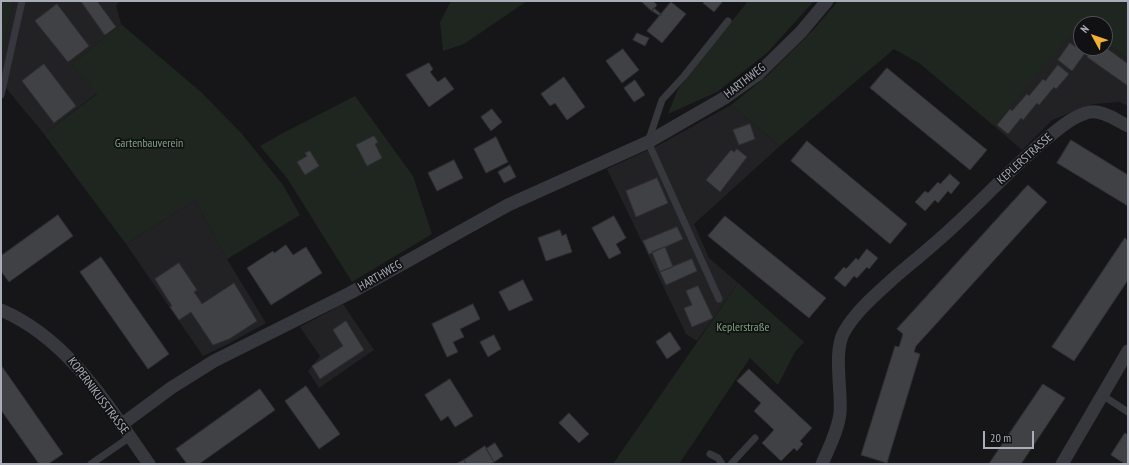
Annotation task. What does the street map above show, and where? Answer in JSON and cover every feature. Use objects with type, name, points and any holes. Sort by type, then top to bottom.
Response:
[{"type":"street","name":"HARTHWEG","points":[[121,425],[171,388],[214,361],[350,293],[508,205],[648,142],[726,98],[757,75],[801,32],[827,1]]},
{"type":"street","name":"KEPLERSTRASSE","points":[[822,464],[836,433],[840,411],[838,378],[840,344],[843,333],[860,310],[875,294],[953,227],[1035,148],[1077,116],[1088,112],[1101,112],[1128,126]]},
{"type":"street","name":"KOPERNIKUSSTRASSE","points":[[1,310],[13,315],[34,328],[50,339],[70,357],[149,464]]},
{"type":"street","points":[[1062,464],[1128,350]]},
{"type":"lane","points":[[1,95],[22,1]]},
{"type":"lane","points":[[720,299],[648,142],[662,100],[684,76],[728,21]]},
{"type":"lane","points":[[1102,395],[1128,412]]},
{"type":"lane","points":[[91,464],[130,437]]},
{"type":"lane","points":[[731,464],[755,438]]},
{"type":"lane","points":[[710,454],[718,458],[722,464]]},
{"type":"shaded area","points":[[14,1],[120,1],[116,6],[121,24],[72,64],[97,93],[44,134],[1,82],[1,53]]},
{"type":"shaded area","points":[[1071,34],[1073,36],[1073,56],[1113,56],[1113,49],[1128,59],[1128,106],[1120,102],[1093,104],[1052,120],[1022,150],[994,126]]},
{"type":"shaded area","points":[[731,105],[780,146],[694,224],[709,258],[738,283],[697,341],[686,334],[607,169],[659,145]]},
{"type":"shaded area","points":[[195,200],[227,259],[266,323],[203,356],[126,244]]},
{"type":"shaded area","points":[[343,304],[374,350],[319,388],[308,371],[320,356],[300,327]]},
{"type":"green space","points":[[1,1],[14,1],[1,53]]},
{"type":"green space","points":[[451,1],[527,1],[464,44],[443,51],[440,22]]},
{"type":"green space","points":[[748,1],[814,1],[767,53],[717,92],[668,114],[678,89]]},
{"type":"green space","points":[[838,1],[1128,1],[1128,59],[1113,49],[1113,16],[1073,16],[1073,36],[1071,35],[994,126],[919,63],[894,49],[780,146],[731,105],[768,75],[814,29]]},
{"type":"green space","name":"Gartenbauverein","points":[[121,24],[201,92],[242,134],[283,185],[300,215],[227,259],[195,200],[126,244],[44,134],[97,94],[72,64]]},
{"type":"green space","points":[[355,96],[413,176],[432,234],[352,282],[287,178],[260,146]]},
{"type":"green space","name":"Keplerstraße","points":[[738,283],[804,342],[795,352],[778,385],[750,358],[679,464],[613,464]]},
{"type":"building","points":[[81,1],[97,1],[116,27],[105,35]]},
{"type":"building","points":[[641,1],[653,1],[657,5],[652,11]]},
{"type":"building","points":[[705,1],[723,1],[714,12],[703,3]]},
{"type":"building","points":[[671,2],[686,14],[662,43],[647,31]]},
{"type":"building","points":[[57,4],[89,46],[68,62],[35,21]]},
{"type":"building","points":[[654,8],[661,14],[660,16],[652,11]]},
{"type":"building","points":[[637,33],[649,38],[645,46],[633,40]]},
{"type":"building","points":[[1070,43],[1073,45],[1073,56],[1083,56],[1072,71],[1058,60]]},
{"type":"building","points":[[623,49],[639,70],[622,83],[606,61]]},
{"type":"building","points":[[1113,53],[1128,64],[1128,86],[1087,57],[1113,56]]},
{"type":"building","points":[[429,63],[433,69],[430,72],[438,82],[445,77],[454,89],[429,107],[406,75]]},
{"type":"building","points":[[44,64],[76,106],[54,123],[22,81]]},
{"type":"building","points":[[1058,65],[1069,74],[1056,89],[1054,87],[1039,105],[1037,103],[1023,120],[1021,118],[1008,134],[997,125],[1010,109],[1012,111],[1027,94],[1029,96],[1043,79],[1045,81]]},
{"type":"building","points":[[887,68],[987,150],[970,170],[870,88]]},
{"type":"building","points":[[564,77],[585,107],[567,120],[555,103],[550,106],[541,94]]},
{"type":"building","points":[[635,80],[645,95],[634,102],[624,88]]},
{"type":"building","points":[[492,109],[502,122],[491,131],[481,117]]},
{"type":"building","points":[[750,124],[755,139],[739,145],[733,130]]},
{"type":"building","points":[[374,136],[378,142],[375,144],[382,158],[367,166],[356,145]]},
{"type":"building","points":[[496,137],[508,162],[486,173],[474,149]]},
{"type":"building","points":[[1071,140],[1128,175],[1128,206],[1057,163]]},
{"type":"building","points":[[807,141],[907,224],[890,244],[791,161]]},
{"type":"building","points":[[737,149],[747,157],[720,192],[706,180],[731,150],[734,152]]},
{"type":"building","points":[[310,151],[319,166],[305,175],[297,162],[307,156],[305,153]]},
{"type":"building","points":[[454,160],[463,178],[437,191],[428,173]]},
{"type":"building","points":[[510,165],[516,177],[504,183],[498,172]]},
{"type":"building","points":[[950,174],[960,183],[951,194],[948,191],[938,203],[935,200],[925,211],[915,202],[925,191],[928,193],[938,182],[940,184]]},
{"type":"building","points":[[657,178],[668,203],[636,217],[626,191]]},
{"type":"building","points":[[1028,185],[1047,202],[916,346],[914,352],[920,354],[887,463],[861,455],[895,346],[899,347],[903,334],[897,329]]},
{"type":"building","points":[[58,215],[73,236],[9,282],[1,271],[1,256]]},
{"type":"building","points":[[614,216],[626,238],[616,244],[621,253],[609,259],[592,228]]},
{"type":"building","points":[[725,216],[826,298],[809,318],[708,236]]},
{"type":"building","points":[[677,227],[683,239],[649,254],[643,241]]},
{"type":"building","points":[[560,230],[562,236],[566,234],[572,252],[546,261],[538,238]]},
{"type":"building","points":[[1125,238],[1128,241],[1128,280],[1074,361],[1052,347]]},
{"type":"building","points":[[286,245],[293,255],[306,247],[322,273],[271,305],[247,268],[273,251],[274,253]]},
{"type":"building","points":[[665,247],[673,267],[660,272],[652,252]]},
{"type":"building","points":[[867,249],[878,258],[869,269],[867,267],[857,278],[854,276],[845,287],[834,278],[844,267],[846,269],[856,258],[858,260]]},
{"type":"building","points":[[101,257],[169,354],[148,369],[80,272]]},
{"type":"building","points":[[692,259],[697,271],[666,285],[660,272]]},
{"type":"building","points":[[179,263],[197,290],[194,292],[202,304],[234,283],[257,321],[229,339],[213,345],[191,312],[179,320],[155,279]]},
{"type":"building","points":[[523,280],[533,300],[509,311],[499,292]]},
{"type":"building","points":[[698,286],[713,318],[692,327],[684,308],[692,305],[686,291]]},
{"type":"building","points":[[473,304],[480,319],[460,329],[464,337],[453,342],[458,352],[447,357],[432,324]]},
{"type":"building","points":[[346,321],[364,350],[320,379],[312,366],[343,346],[333,330]]},
{"type":"building","points":[[670,332],[681,349],[667,359],[656,342]]},
{"type":"building","points":[[494,335],[501,349],[488,357],[480,342]]},
{"type":"building","points":[[1,365],[63,454],[48,464],[39,464],[1,410]]},
{"type":"building","points":[[749,369],[812,428],[800,441],[803,444],[797,451],[794,448],[781,461],[762,443],[774,430],[754,411],[761,403],[737,381]]},
{"type":"building","points":[[450,379],[473,416],[455,427],[448,416],[441,421],[425,395]]},
{"type":"building","points":[[1043,384],[1065,398],[1021,464],[989,464]]},
{"type":"building","points":[[306,386],[340,434],[319,449],[285,401]]},
{"type":"building","points":[[260,389],[275,410],[199,464],[187,464],[176,449]]},
{"type":"building","points":[[569,413],[589,434],[579,443],[559,423]]},
{"type":"building","points":[[1125,433],[1128,435],[1128,464],[1125,464],[1111,455]]},
{"type":"building","points":[[495,443],[503,456],[494,462],[486,449]]},
{"type":"building","points":[[485,446],[494,462],[490,464],[466,464],[464,460]]},
{"type":"building","points":[[464,460],[466,464],[456,464]]}]
